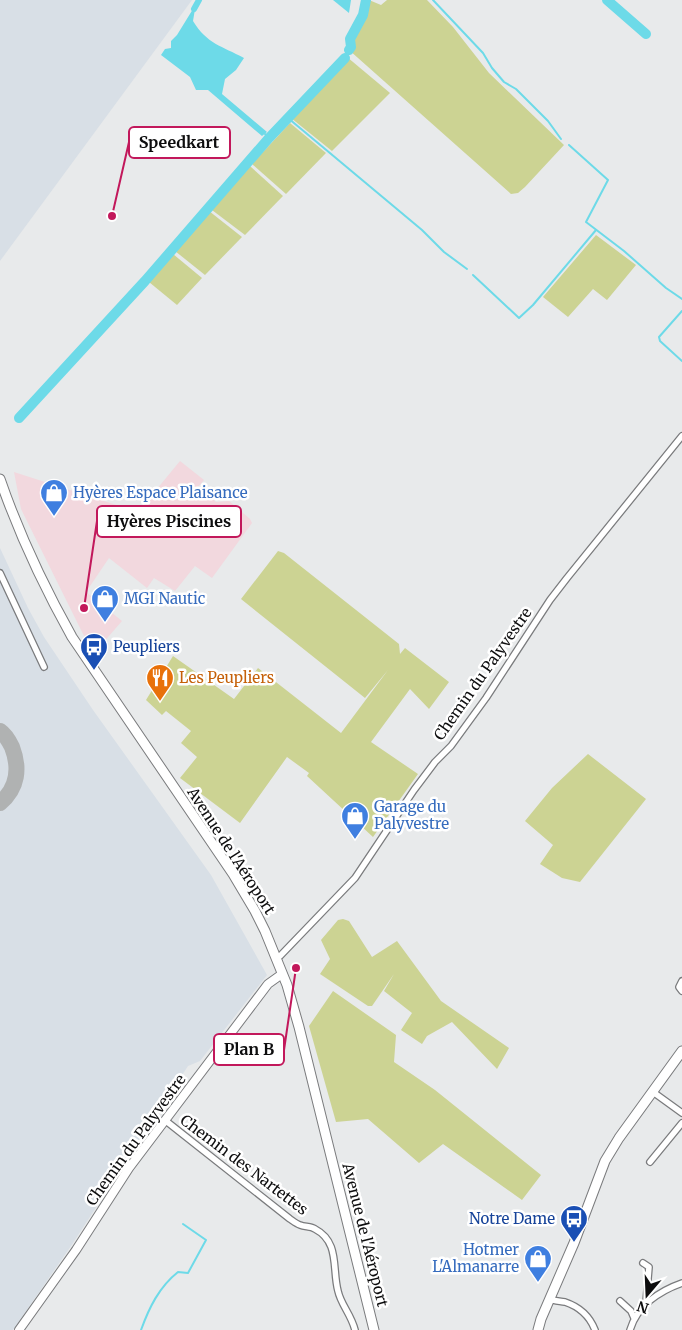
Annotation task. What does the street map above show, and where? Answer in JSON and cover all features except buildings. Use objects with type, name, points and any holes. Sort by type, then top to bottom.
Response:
[{"type":"main road","name":"Avenue de l'Aéroport","points":[[0,480],[35,566],[72,637],[233,874],[258,918],[276,958],[299,1027],[374,1330]]},
{"type":"main road","points":[[538,1330],[605,1161],[619,1138],[682,1051]]},
{"type":"street","name":"Chemin du Palyvestre","points":[[276,958],[304,933],[355,878],[414,790],[435,762],[451,746],[486,698],[561,585],[682,436]]},
{"type":"street","points":[[0,573],[44,667]]},
{"type":"street","name":"Chemin du Palyvestre","points":[[19,1330],[76,1250],[129,1168],[268,984],[282,974]]},
{"type":"street","points":[[682,981],[679,987],[682,991]]},
{"type":"street","points":[[653,1092],[682,1113]]},
{"type":"street","name":"Chemin des Nartettes","points":[[166,1121],[290,1219],[299,1225],[315,1228],[322,1235],[331,1245],[334,1253],[338,1292],[352,1318],[355,1330]]},
{"type":"street","points":[[650,1162],[682,1123]]},
{"type":"street","points":[[644,1263],[649,1267],[646,1302]]},
{"type":"street","points":[[630,1330],[634,1318],[646,1302],[673,1286],[682,1283]]},
{"type":"street","points":[[551,1295],[559,1294],[565,1302],[582,1311],[590,1318],[595,1330]]},
{"type":"street","points":[[620,1301],[631,1311],[634,1318]]},
{"type":"shaded area","points":[[0,0],[192,0],[0,261]]},
{"type":"shaded area","points":[[180,461],[204,480],[198,487],[216,502],[229,501],[250,519],[252,523],[212,578],[195,566],[175,591],[154,578],[147,588],[109,558],[86,592],[122,621],[95,652],[83,634],[21,509],[14,472],[138,512]]},
{"type":"shaded area","points":[[0,548],[44,637],[93,710],[211,875],[267,975],[200,1061],[188,1066],[71,1246],[13,1330],[0,1330]]},
{"type":"green space","points":[[369,0],[381,5],[387,0],[427,0],[453,27],[489,73],[564,145],[518,193],[511,194],[349,50]]},
{"type":"green space","points":[[347,57],[390,93],[332,151],[291,118]]},
{"type":"green space","points":[[290,123],[326,153],[286,194],[252,164]]},
{"type":"green space","points":[[250,166],[283,196],[245,235],[212,210]]},
{"type":"green space","points":[[209,211],[242,237],[205,275],[175,251]]},
{"type":"green space","points":[[596,235],[636,265],[607,300],[593,289],[568,317],[543,297]]},
{"type":"green space","points":[[173,254],[202,278],[177,305],[149,282]]},
{"type":"green space","points":[[278,551],[284,553],[399,644],[400,654],[405,648],[449,682],[429,709],[410,689],[371,742],[418,774],[373,837],[307,776],[309,773],[287,757],[240,823],[180,778],[197,757],[181,743],[191,731],[166,711],[162,715],[146,700],[173,656],[234,699],[258,668],[341,733],[388,670],[365,698],[241,599]]},
{"type":"green space","points":[[588,754],[646,799],[580,882],[562,878],[540,864],[553,845],[525,821],[552,788]]},
{"type":"green space","points":[[338,920],[349,921],[372,957],[397,941],[441,1001],[509,1048],[497,1069],[452,1022],[427,1036],[422,1044],[401,1030],[412,1013],[384,991],[394,974],[372,1006],[368,1006],[320,974],[330,959],[321,940]]},
{"type":"green space","points":[[333,991],[396,1035],[394,1062],[435,1090],[541,1175],[522,1200],[443,1144],[419,1163],[368,1119],[336,1122],[309,1026]]},
{"type":"water","points":[[333,0],[351,0],[349,13]]},
{"type":"water","points":[[193,9],[195,9],[193,21],[209,40],[244,58],[236,70],[225,79],[222,94],[267,132],[262,136],[208,90],[196,90],[190,77],[161,55],[165,49],[171,48],[171,41],[177,35]]},
{"type":"waterway","points":[[194,9],[199,0]]},
{"type":"waterway","points":[[349,50],[351,47],[350,39],[363,15],[366,0]]},
{"type":"waterway","points":[[433,0],[483,53],[492,68],[504,82],[516,89],[548,121],[561,139]]},
{"type":"waterway","points":[[607,0],[646,34]]},
{"type":"waterway","points":[[19,418],[145,281],[269,138],[345,58]]},
{"type":"waterway","points":[[288,118],[422,230],[444,252],[467,269]]},
{"type":"waterway","points":[[265,134],[269,138]]},
{"type":"waterway","points":[[569,145],[608,180],[586,222],[682,299]]},
{"type":"waterway","points":[[473,275],[519,318],[533,305],[596,230]]},
{"type":"waterway","points":[[682,311],[659,337],[660,341],[682,361]]},
{"type":"waterway","points":[[141,1330],[151,1306],[165,1284],[178,1272],[188,1273],[206,1240],[183,1224]]},
{"type":"taxiway","points":[[0,731],[6,736],[12,747],[16,762],[14,784],[11,791],[0,803]]},
{"type":"place","name":"Speedkart","points":[[112,216]]},
{"type":"place","name":"Hyères Espace Plaisance","points":[[54,517]]},
{"type":"place","name":"Hyères Piscines","points":[[84,608]]},
{"type":"place","name":"MGI Nautic","points":[[105,623]]},
{"type":"place","name":"Peupliers","points":[[94,671]]},
{"type":"place","name":"Les Peupliers","points":[[160,702]]},
{"type":"place","name":"Garage du Palyvestre","points":[[355,840]]},
{"type":"place","name":"Plan B","points":[[296,968]]},
{"type":"place","name":"Notre Dame","points":[[574,1243]]},
{"type":"place","name":"Hotmer L'Almanarre","points":[[538,1283]]}]
